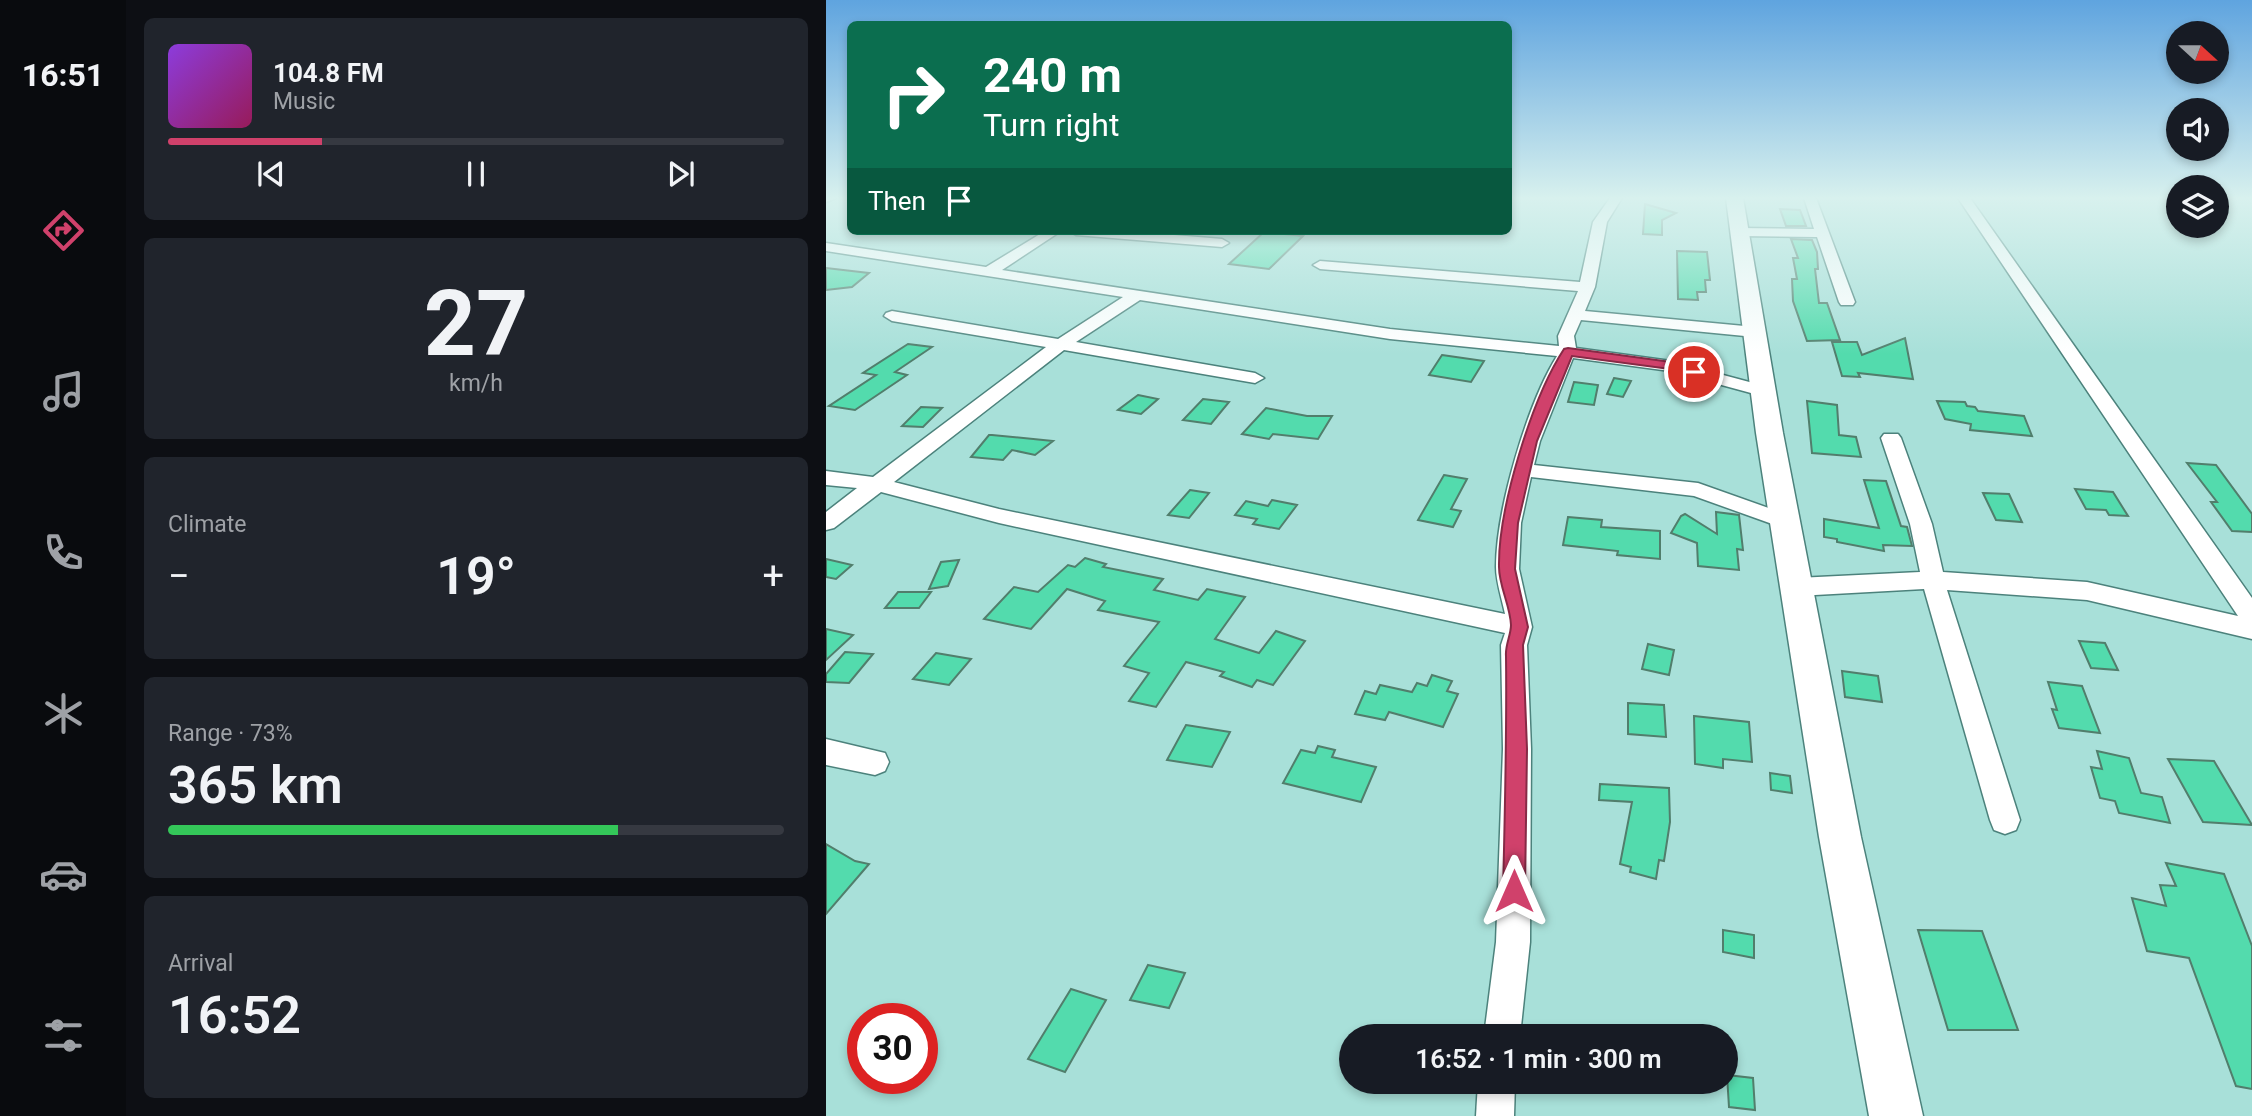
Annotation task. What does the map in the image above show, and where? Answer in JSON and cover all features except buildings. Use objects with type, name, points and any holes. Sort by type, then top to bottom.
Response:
[{"type":"street","points":[[845,250],[1390,334],[1568,352],[1671,366],[1762,391]]},
{"type":"street","points":[[987,273],[1024,250]]},
{"type":"street","points":[[1503,1024],[1513,942],[1517,749],[1514,645],[1520,627],[1507,569],[1510,523],[1531,441],[1560,365],[1568,352],[1566,337],[1587,287],[1594,250]]},
{"type":"street","points":[[1742,250],[1762,391],[1870,1006],[1896,1116]]},
{"type":"street","points":[[1827,250],[1847,302]]},
{"type":"street","points":[[2000,250],[2252,617]]},
{"type":"street","points":[[1320,265],[1587,287]]},
{"type":"street","points":[[826,523],[1059,346],[1136,296]]},
{"type":"street","points":[[1574,315],[1755,332]]},
{"type":"street","points":[[892,316],[1255,378]]},
{"type":"street","points":[[1891,438],[1921,524],[1933,580],[2005,820]]},
{"type":"street","points":[[1522,470],[1698,490],[1786,522]]},
{"type":"street","points":[[826,478],[876,484],[999,516],[1520,627]]},
{"type":"street","points":[[1797,587],[1933,580],[2087,592],[2252,629]]},
{"type":"street","points":[[826,752],[875,762]]},
{"type":"street","points":[[1495,1116],[1496,1094]]},
{"type":"route","points":[[1514,891],[1517,749],[1514,645],[1520,627],[1507,569],[1510,523],[1531,441],[1560,365],[1568,352],[1671,366],[1694,372]]}]
